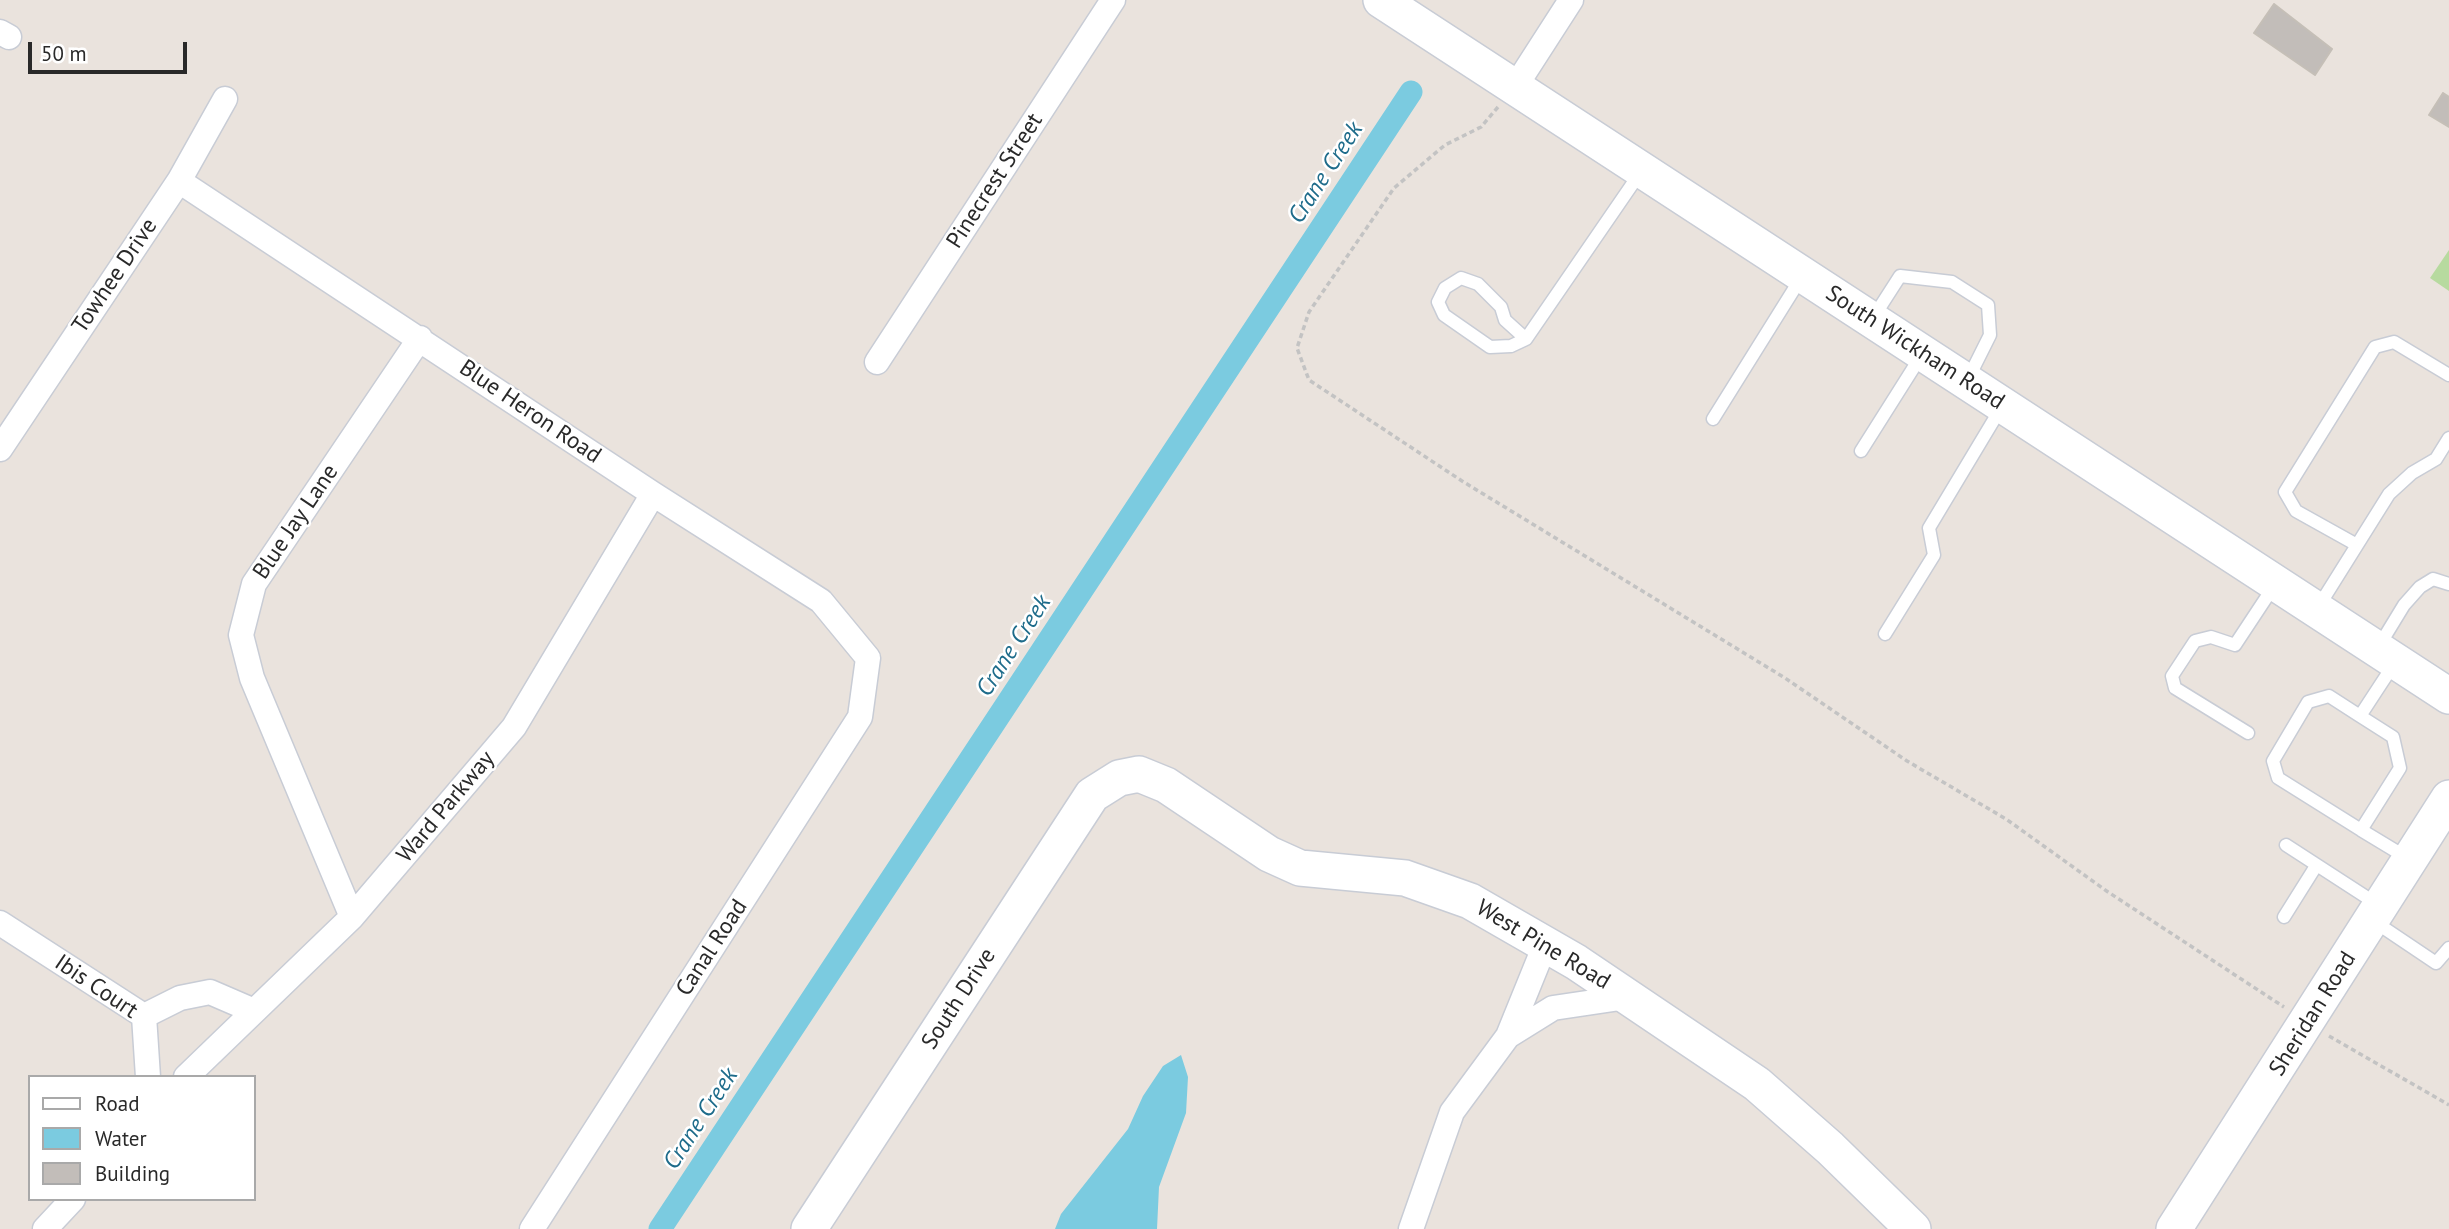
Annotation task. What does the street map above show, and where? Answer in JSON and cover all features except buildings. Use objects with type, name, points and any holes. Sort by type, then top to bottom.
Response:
[{"type":"street","name":"Pinecrest Street","points":[[877,362],[1113,0]]},
{"type":"street","name":"South Wickham Road","points":[[1381,0],[2449,696]]},
{"type":"street","points":[[1515,87],[1572,0]]},
{"type":"street","name":"Towhee Drive","points":[[0,449],[178,181],[225,99]]},
{"type":"street","name":"Blue Heron Road","points":[[178,181],[653,494],[821,601],[868,658]]},
{"type":"street","name":"Blue Jay Lane","points":[[352,917],[252,678],[242,635],[254,584],[420,338]]},
{"type":"street","name":"Ward Parkway","points":[[188,1075],[352,917],[514,727],[653,494]]},
{"type":"street","name":"Canal Road","points":[[532,1229],[860,717],[868,658]]},
{"type":"street","name":"West Pine Road","points":[[1119,778],[1139,774],[1166,785],[1269,854],[1300,868],[1405,878],[1470,901],[1545,944],[1757,1084],[1830,1148],[1913,1229]]},
{"type":"street","name":"South Drive","points":[[809,1229],[1092,795],[1119,778]]},
{"type":"street","name":"Sheridan Road","points":[[2174,1229],[2449,798]]},
{"type":"street","name":"Ibis Court","points":[[0,923],[144,1016],[148,1075]]},
{"type":"street","points":[[1411,1229],[1452,1112],[1508,1037],[1545,944]]},
{"type":"street","points":[[144,1016],[180,998],[210,992],[254,1010]]},
{"type":"street","points":[[1508,1037],[1552,1008],[1627,997]]},
{"type":"street","points":[[45,1229],[71,1201]]},
{"type":"lane","points":[[1527,339],[1505,320],[1501,307],[1478,284],[1461,278],[1445,288],[1438,302],[1444,315],[1490,347],[1511,346],[1527,339],[1643,170]]},
{"type":"lane","points":[[1713,419],[1803,274]]},
{"type":"lane","points":[[1872,319],[1900,276],[1952,282],[1988,304],[1990,335],[1967,381]]},
{"type":"lane","points":[[2357,545],[2296,511],[2285,492],[2375,347],[2394,341],[2449,374]]},
{"type":"lane","points":[[1861,451],[1923,353]]},
{"type":"lane","points":[[1885,634],[1934,555],[1928,528],[2003,405]]},
{"type":"lane","points":[[2317,610],[2389,494],[2435,459],[2449,438]]},
{"type":"lane","points":[[2360,716],[2387,655],[2404,605],[2420,587],[2433,579],[2449,584]]},
{"type":"lane","points":[[2248,733],[2175,688],[2172,676],[2195,641],[2211,637],[2235,645],[2276,583]]},
{"type":"lane","points":[[2361,830],[2400,768],[2393,737],[2329,696],[2308,702],[2273,761],[2278,778],[2361,830],[2410,860]]},
{"type":"lane","points":[[2286,845],[2376,913],[2436,963],[2449,948]]},
{"type":"lane","points":[[2284,917],[2316,866]]},
{"type":"path","points":[[1515,87],[1481,127],[1445,145],[1394,188],[1309,312],[1297,348],[1309,380],[1462,481],[1785,678],[1907,761],[2006,819],[2142,915],[2254,989],[2449,1105]]},
{"type":"green space","points":[[2449,250],[2449,291],[2430,278]]},
{"type":"water","points":[[1181,1055],[1188,1077],[1186,1113],[1159,1187],[1157,1229],[1055,1229],[1061,1214],[1128,1129],[1143,1096],[1163,1066]]},
{"type":"waterway","name":"Crane Creek","points":[[660,1229],[1411,92]]}]
